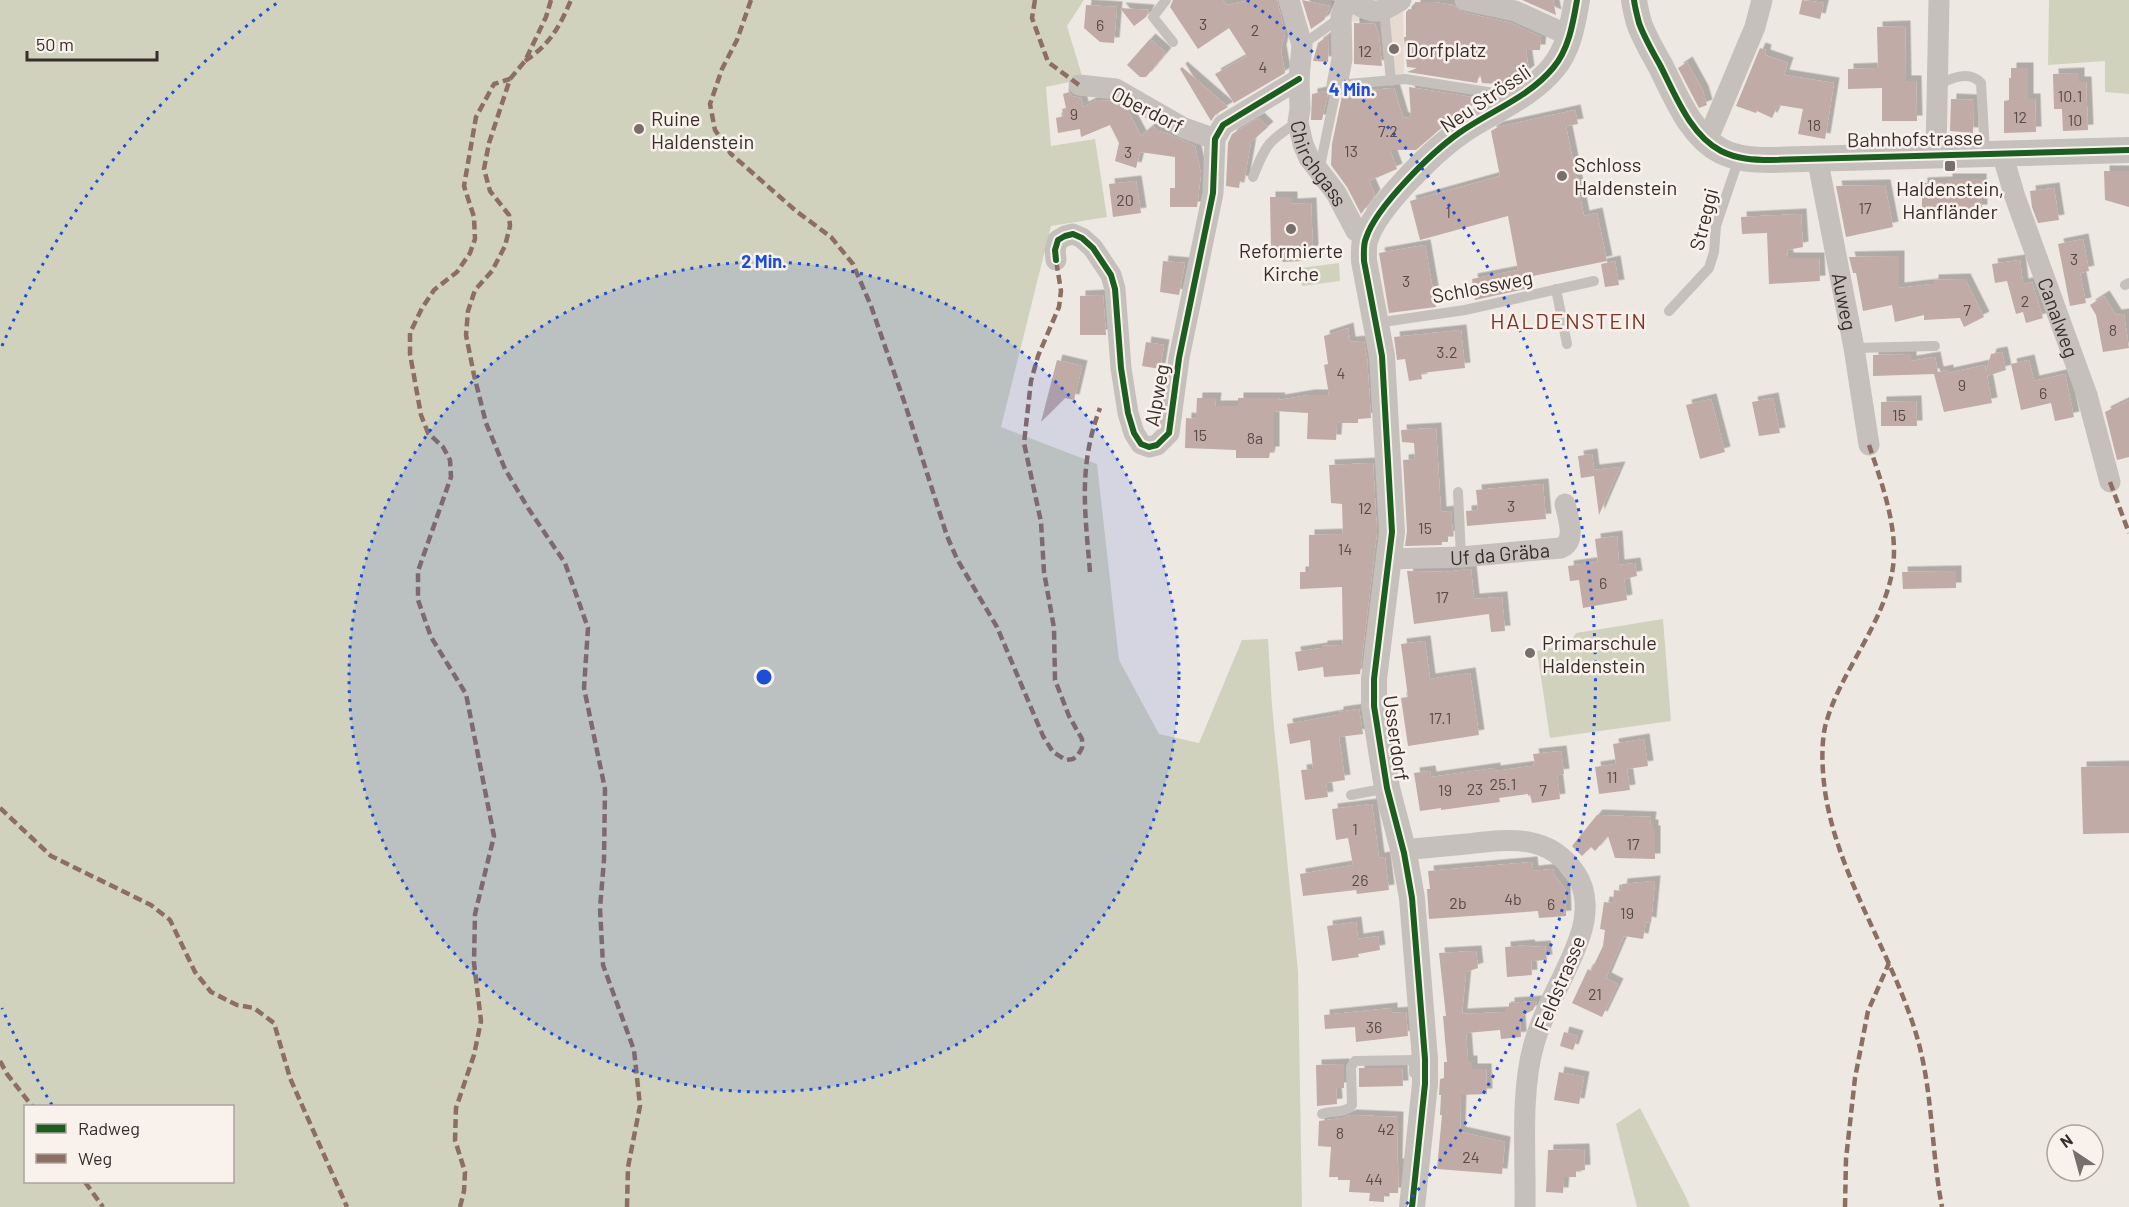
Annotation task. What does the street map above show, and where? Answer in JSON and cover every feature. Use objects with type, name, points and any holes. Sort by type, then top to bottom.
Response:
[{"type":"street","points":[[1289,0],[1302,45]]},
{"type":"street","points":[[1465,0],[1515,11],[1570,36]]},
{"type":"street","name":"Neu Strössli","points":[[1366,238],[1372,224],[1408,179],[1431,157],[1459,133],[1533,88],[1555,66],[1570,36],[1577,0]]},
{"type":"street","points":[[1634,0],[1645,37],[1684,111],[1707,141],[1755,27],[1762,0]]},
{"type":"street","points":[[1936,154],[1940,0]]},
{"type":"street","points":[[1337,85],[1342,59],[1346,5],[1368,12],[1392,5]]},
{"type":"street","name":"Chirchgass","points":[[1302,45],[1298,122],[1303,144],[1318,172],[1336,193],[1356,231],[1366,238]]},
{"type":"street","points":[[1215,139],[1223,125],[1299,79]]},
{"type":"street","name":"Oberdorf","points":[[1079,85],[1116,89],[1184,128],[1215,139]]},
{"type":"street","name":"Alpweg","points":[[1056,260],[1055,250],[1058,240],[1073,234],[1082,238],[1093,248],[1111,275],[1115,289],[1121,368],[1128,413],[1134,434],[1141,444],[1149,447],[1157,445],[1169,433],[1179,358],[1213,193],[1215,139]]},
{"type":"street","name":"Bahnhofstrasse","points":[[1707,141],[1720,150],[1739,158],[1771,160],[2129,150]]},
{"type":"street","name":"Canalweg","points":[[1994,153],[2015,197],[2087,395],[2110,482]]},
{"type":"street","name":"Auweg","points":[[1818,157],[1854,348],[1869,445]]},
{"type":"street","name":"Usserdorf","points":[[1366,238],[1364,261],[1382,356],[1392,532],[1374,679],[1376,729],[1412,898],[1425,1059],[1424,1094],[1412,1207]]},
{"type":"street","name":"Uf da Gräba","points":[[1389,559],[1461,557],[1561,548],[1566,546],[1570,535],[1565,504]]},
{"type":"street","name":"Feldstrasse","points":[[1403,850],[1506,840],[1531,842],[1551,849],[1559,855],[1571,867],[1584,892],[1585,910],[1581,935],[1534,1042],[1528,1067],[1525,1207]]},
{"type":"lane","points":[[1166,0],[1153,17],[1173,42]]},
{"type":"lane","points":[[1302,45],[1346,5]]},
{"type":"lane","points":[[1390,81],[1392,5]]},
{"type":"lane","points":[[1939,84],[1954,77],[1968,76],[1978,79],[1981,83],[1994,153]]},
{"type":"lane","points":[[1318,172],[1337,85],[1405,79],[1494,93],[1509,103]]},
{"type":"lane","points":[[1253,177],[1264,149],[1276,136],[1298,122]]},
{"type":"lane","name":"Streggi","points":[[1669,311],[1709,268],[1714,252],[1716,226],[1739,158]]},
{"type":"lane","name":"Schlossweg","points":[[1376,323],[1465,310],[1594,281]]},
{"type":"lane","points":[[1556,289],[1567,344]]},
{"type":"lane","points":[[1854,348],[1935,346]]},
{"type":"lane","points":[[1458,492],[1461,557]]},
{"type":"lane","points":[[1351,795],[1387,788]]},
{"type":"lane","points":[[1322,1114],[1347,1110],[1352,1105],[1351,1066],[1355,1061],[1414,1060],[1414,1089],[1424,1094]]},
{"type":"green space","points":[[0,0],[1084,0],[1067,26],[1083,79],[1046,87],[1051,146],[1095,139],[1107,217],[1051,226],[1001,427],[1097,464],[1119,660],[1159,734],[1199,743],[1242,640],[1268,639],[1272,706],[1298,971],[1302,1207],[0,1207]]},
{"type":"green space","points":[[2049,0],[2129,0],[2129,94],[2105,92],[2105,61],[2048,65]]},
{"type":"green space","points":[[1339,263],[1340,281],[1302,286],[1300,268]]},
{"type":"green space","points":[[1663,619],[1671,721],[1550,738],[1537,651],[1569,644],[1576,633]]},
{"type":"green space","points":[[1640,1108],[1690,1207],[1637,1207],[1616,1124]]},
{"type":"shaded area","name":"Dorfplatz","points":[[1331,0],[1403,0],[1404,76],[1390,76],[1380,20],[1344,22],[1332,13]]},
{"type":"building","points":[[1173,0],[1223,0],[1226,5],[1251,0],[1277,0],[1285,33],[1281,50],[1285,73],[1234,103],[1215,74],[1247,56],[1229,28],[1198,49],[1170,7]]},
{"type":"building","points":[[1302,0],[1330,6],[1324,20],[1311,29]]},
{"type":"building","points":[[1522,0],[1553,0],[1556,15]]},
{"type":"building","points":[[1802,0],[1824,3],[1820,19],[1799,14]]},
{"type":"building","points":[[1415,2],[1453,5],[1462,12],[1511,23],[1541,37],[1540,50],[1526,50],[1529,71],[1509,85],[1482,83],[1480,73],[1477,83],[1407,72],[1417,68],[1407,67],[1404,37],[1406,37],[1406,12],[1409,9],[1415,9]]},
{"type":"building","points":[[1086,5],[1117,7],[1114,43],[1100,42],[1084,28]]},
{"type":"building","points":[[1120,8],[1149,10],[1146,17],[1134,26]]},
{"type":"building","points":[[1354,23],[1375,24],[1379,36],[1382,66],[1354,64]]},
{"type":"building","points":[[1905,26],[1906,81],[1916,81],[1917,121],[1882,121],[1882,88],[1848,89],[1848,69],[1878,68],[1877,27]]},
{"type":"building","points":[[1329,35],[1328,62],[1313,61],[1318,43]]},
{"type":"building","points":[[1150,39],[1166,53],[1146,77],[1140,77],[1127,65]]},
{"type":"building","points":[[1760,48],[1766,50],[1765,55],[1788,63],[1784,75],[1834,83],[1825,139],[1798,134],[1803,109],[1778,105],[1772,118],[1757,111],[1756,113],[1736,106]]},
{"type":"building","points":[[1687,62],[1703,91],[1707,105],[1699,108],[1678,68]]},
{"type":"building","points":[[1182,67],[1228,107],[1216,114],[1211,121],[1180,69]]},
{"type":"building","points":[[2011,68],[2028,68],[2028,99],[2035,99],[2036,132],[2004,133],[2004,101],[2009,100]]},
{"type":"building","points":[[2079,73],[2079,82],[2086,82],[2088,130],[2063,131],[2062,109],[2054,109],[2053,74]]},
{"type":"building","points":[[1409,87],[1472,97],[1469,109],[1416,150],[1390,150],[1397,169],[1369,181],[1375,195],[1361,214],[1347,187],[1331,165],[1332,144],[1342,96],[1348,92],[1394,88],[1403,118],[1411,117]]},
{"type":"building","points":[[1326,91],[1328,93],[1322,120],[1311,120],[1312,94]]},
{"type":"building","points":[[1069,92],[1072,96],[1081,98],[1083,107],[1097,100],[1112,101],[1128,111],[1141,136],[1153,126],[1157,131],[1195,146],[1201,174],[1197,207],[1170,207],[1170,188],[1175,188],[1175,157],[1140,152],[1136,168],[1115,161],[1119,143],[1110,125],[1081,137],[1080,129],[1058,133],[1056,118],[1064,116],[1062,109],[1066,108],[1063,94]]},
{"type":"building","points":[[1951,99],[1974,100],[1973,133],[1950,131]]},
{"type":"building","points":[[1575,110],[1578,124],[1566,126],[1584,216],[1597,213],[1607,261],[1523,278],[1525,289],[1475,300],[1472,279],[1518,270],[1508,216],[1420,240],[1410,201],[1500,176],[1491,131],[1498,127]]},
{"type":"building","points":[[1259,118],[1268,127],[1251,142],[1244,182],[1240,181],[1239,188],[1226,186],[1228,143],[1232,134]]},
{"type":"building","points":[[2104,171],[2129,171],[2129,207],[2105,200]]},
{"type":"building","points":[[1947,179],[1981,179],[1982,210],[1952,211],[1952,213],[1940,214],[1940,216],[1922,216],[1922,183],[1947,182]]},
{"type":"building","points":[[1136,181],[1141,213],[1113,217],[1109,184]]},
{"type":"building","points":[[1885,185],[1893,227],[1846,237],[1836,186]]},
{"type":"building","points":[[2054,188],[2059,220],[2038,223],[2032,207],[2030,191]]},
{"type":"building","name":"Reformierte Kirche","points":[[1270,197],[1292,197],[1292,204],[1311,203],[1313,250],[1301,261],[1283,262],[1271,250]]},
{"type":"building","points":[[1801,214],[1803,247],[1787,250],[1788,258],[1819,258],[1820,281],[1769,284],[1767,233],[1742,234],[1741,217]]},
{"type":"building","points":[[2083,239],[2089,271],[2080,273],[2086,303],[2070,306],[2058,244]]},
{"type":"building","points":[[1425,245],[1436,307],[1389,313],[1379,253]]},
{"type":"building","points":[[1899,256],[1899,288],[1933,284],[1933,280],[1965,279],[1984,317],[1964,327],[1960,318],[1924,320],[1924,315],[1895,322],[1892,305],[1863,311],[1856,273],[1853,273],[1849,257]]},
{"type":"building","points":[[2020,260],[2023,284],[2032,282],[2043,318],[2026,323],[2023,312],[2016,314],[2007,281],[1995,283],[1992,264]]},
{"type":"building","points":[[1163,261],[1185,263],[1179,295],[1160,292]]},
{"type":"building","points":[[1615,261],[1619,285],[1605,287],[1601,264]]},
{"type":"building","points":[[1103,295],[1106,335],[1080,335],[1080,296]]},
{"type":"building","points":[[2104,296],[2116,315],[2124,314],[2129,348],[2103,352],[2096,315],[2090,305]]},
{"type":"building","points":[[1348,328],[1350,342],[1364,341],[1371,418],[1358,419],[1358,423],[1337,423],[1336,440],[1307,439],[1308,413],[1274,411],[1274,452],[1270,452],[1269,458],[1236,458],[1236,450],[1185,448],[1186,418],[1196,419],[1197,398],[1216,398],[1215,406],[1238,406],[1238,398],[1280,398],[1279,400],[1309,395],[1329,395],[1324,365],[1328,364],[1324,336]]},
{"type":"building","points":[[1461,330],[1465,368],[1421,373],[1422,379],[1409,381],[1405,359],[1397,360],[1394,337]]},
{"type":"building","points":[[1146,342],[1164,345],[1160,369],[1142,366]]},
{"type":"building","points":[[2002,352],[2006,370],[1987,376],[1992,403],[1944,412],[1934,374],[1873,376],[1873,355],[1911,354],[1911,361],[1935,357],[1938,372],[1948,370],[1948,373],[1985,365],[1986,372],[1991,354]]},
{"type":"building","points":[[1057,360],[1082,366],[1074,400],[1065,398],[1041,422]]},
{"type":"building","points":[[2029,360],[2034,381],[2065,374],[2074,417],[2055,421],[2051,403],[2021,410],[2011,364]]},
{"type":"building","points":[[1773,398],[1780,433],[1759,436],[1752,402]]},
{"type":"building","points":[[1711,399],[1725,452],[1700,459],[1686,405]]},
{"type":"building","points":[[2129,400],[2129,457],[2117,460],[2105,412]]},
{"type":"building","points":[[1916,401],[1917,426],[1881,426],[1881,402]]},
{"type":"building","points":[[1436,428],[1441,512],[1451,511],[1453,536],[1448,536],[1448,542],[1442,542],[1442,545],[1405,546],[1407,531],[1403,460],[1415,459],[1414,443],[1402,442],[1401,430]]},
{"type":"building","points":[[1592,454],[1594,470],[1620,467],[1599,515],[1594,476],[1581,478],[1578,456]]},
{"type":"building","points":[[1373,463],[1377,532],[1360,674],[1324,677],[1323,667],[1298,671],[1295,652],[1322,648],[1322,646],[1343,645],[1342,587],[1300,589],[1300,572],[1309,572],[1309,535],[1343,534],[1342,504],[1331,503],[1329,465]]},
{"type":"building","points":[[1543,484],[1546,519],[1467,526],[1466,511],[1478,510],[1476,490]]},
{"type":"building","points":[[1617,536],[1619,565],[1635,563],[1637,576],[1624,579],[1627,600],[1583,608],[1579,580],[1570,581],[1568,566],[1598,562],[1595,539]]},
{"type":"building","points":[[1471,569],[1474,599],[1502,597],[1505,631],[1491,632],[1489,614],[1414,624],[1407,571],[1444,572]]},
{"type":"building","points":[[1956,571],[1956,588],[1903,589],[1902,572]]},
{"type":"building","points":[[1425,641],[1430,679],[1470,673],[1479,735],[1408,746],[1401,698],[1408,697],[1401,644]]},
{"type":"building","points":[[1359,709],[1363,734],[1339,737],[1345,780],[1326,783],[1328,797],[1305,800],[1301,770],[1313,769],[1310,740],[1290,744],[1287,724]]},
{"type":"building","points":[[1644,739],[1648,766],[1627,769],[1630,790],[1599,794],[1595,767],[1616,764],[1613,744]]},
{"type":"building","points":[[1561,751],[1564,774],[1557,775],[1560,799],[1532,803],[1528,794],[1499,798],[1500,802],[1420,811],[1414,773],[1430,771],[1431,777],[1495,768],[1495,771],[1532,766],[1535,764],[1533,754]]},
{"type":"building","points":[[2129,766],[2129,833],[2083,834],[2081,767]]},
{"type":"building","points":[[1372,804],[1379,858],[1385,857],[1389,890],[1357,894],[1356,890],[1303,896],[1300,874],[1353,865],[1348,838],[1336,840],[1332,809]]},
{"type":"building","points":[[1597,815],[1651,817],[1650,825],[1653,825],[1653,831],[1655,831],[1655,859],[1615,858],[1608,836],[1595,851],[1591,847],[1582,856],[1572,846]]},
{"type":"building","points":[[1532,862],[1533,871],[1553,869],[1554,875],[1565,889],[1566,916],[1539,918],[1538,911],[1429,919],[1428,871]]},
{"type":"building","points":[[1655,881],[1651,923],[1646,922],[1643,939],[1624,936],[1606,978],[1618,984],[1602,1017],[1572,1003],[1588,969],[1591,971],[1603,946],[1605,930],[1600,929],[1604,902],[1613,903],[1614,890],[1621,891],[1622,884]]},
{"type":"building","points":[[1356,922],[1358,939],[1378,936],[1380,950],[1358,954],[1359,957],[1332,961],[1327,926]]},
{"type":"building","points":[[1529,945],[1530,947],[1545,946],[1547,960],[1531,961],[1532,975],[1507,977],[1505,947]]},
{"type":"building","points":[[1476,951],[1478,968],[1466,972],[1462,1014],[1505,1012],[1505,1007],[1509,1007],[1509,1003],[1537,1001],[1533,1010],[1520,1017],[1521,1037],[1501,1039],[1500,1030],[1466,1033],[1468,1061],[1472,1061],[1472,1069],[1486,1069],[1487,1094],[1461,1095],[1460,1132],[1505,1142],[1502,1174],[1437,1169],[1442,1115],[1440,1115],[1440,1079],[1444,1078],[1444,1062],[1447,1062],[1443,1016],[1446,1016],[1439,953]]},
{"type":"building","points":[[1392,1008],[1392,1013],[1406,1012],[1408,1036],[1356,1042],[1355,1027],[1325,1029],[1324,1015]]},
{"type":"building","points":[[1564,1032],[1578,1036],[1573,1050],[1560,1046]]},
{"type":"building","points":[[1344,1064],[1344,1088],[1336,1088],[1337,1104],[1317,1106],[1316,1065]]},
{"type":"building","points":[[1359,1068],[1402,1068],[1403,1086],[1359,1087]]},
{"type":"building","points":[[1559,1072],[1584,1077],[1579,1104],[1554,1100]]},
{"type":"building","points":[[1351,1115],[1398,1117],[1398,1193],[1384,1193],[1384,1202],[1369,1201],[1370,1193],[1349,1192],[1350,1180],[1329,1177],[1331,1147],[1318,1146],[1319,1121]]},
{"type":"building","points":[[1584,1149],[1585,1170],[1576,1171],[1576,1177],[1564,1177],[1563,1193],[1546,1192],[1548,1150]]},
{"type":"marked path","points":[[551,0],[546,17],[525,61],[510,79],[489,143],[484,169],[490,191],[509,215],[510,226],[505,246],[492,271],[475,290],[468,311],[466,335],[486,423],[505,469],[565,563],[588,628],[584,688],[605,789],[604,860],[600,908],[603,965],[634,1050],[640,1106],[628,1167],[627,1207]]},
{"type":"marked path","points":[[525,61],[553,35],[571,0]]},
{"type":"marked path","points":[[751,0],[710,104],[715,130],[731,154],[796,211],[831,237],[853,264],[871,306],[906,407],[947,536],[957,559],[997,627],[1043,736],[1053,752],[1066,760],[1078,755],[1082,748],[1082,739],[1069,716],[1055,680],[1054,628],[1044,572],[1041,522],[1024,443],[1031,381],[1038,356],[1059,307],[1061,291],[1056,260]]},
{"type":"marked path","points":[[1035,0],[1032,18],[1048,62],[1079,85]]},
{"type":"marked path","points":[[460,1207],[465,1172],[455,1140],[456,1108],[474,1055],[481,1021],[474,963],[475,914],[494,836],[466,694],[431,637],[418,600],[418,571],[451,477],[450,460],[443,447],[428,433],[421,415],[410,354],[410,333],[434,290],[457,272],[470,253],[475,239],[474,217],[464,186],[476,117],[494,84],[510,79]]},
{"type":"marked path","points":[[1090,572],[1085,509],[1086,470],[1088,450],[1100,408]]},
{"type":"marked path","points":[[1869,445],[1892,525],[1894,541],[1892,573],[1879,613],[1831,708],[1823,738],[1823,772],[1828,806],[1837,840],[1862,906],[1906,1004],[1917,1037],[1926,1079],[1942,1207]]},
{"type":"marked path","points":[[2110,482],[2129,533]]},
{"type":"marked path","points":[[0,808],[51,856],[151,905],[170,920],[195,972],[211,992],[237,1005],[254,1008],[274,1023],[290,1078],[347,1207]]},
{"type":"marked path","points":[[1845,1207],[1846,1159],[1855,1078],[1868,1011],[1889,963]]},
{"type":"marked path","points":[[0,1061],[7,1074],[31,1105]]},
{"type":"marked path","points":[[86,1183],[103,1207]]},
{"type":"cycle path","points":[[1412,1207],[1425,1084],[1425,1059],[1412,898],[1404,853],[1387,788],[1374,706],[1374,679],[1392,532],[1382,356],[1364,261],[1364,243],[1381,211],[1434,153],[1471,125],[1532,88],[1553,68],[1567,44],[1577,0]]},
{"type":"cycle path","points":[[1634,0],[1643,34],[1684,113],[1700,135],[1710,144],[1733,156],[1771,160],[2129,150]]},
{"type":"cycle path","points":[[1056,260],[1055,250],[1058,240],[1073,234],[1082,238],[1093,248],[1111,275],[1115,289],[1121,368],[1128,413],[1134,433],[1141,444],[1149,447],[1157,445],[1169,433],[1179,358],[1213,193],[1215,139],[1223,125],[1299,79]]},
{"type":"place","name":"Dorfplatz","points":[[1394,49]]},
{"type":"place","name":"Ruine Haldenstein","points":[[639,129]]},
{"type":"place","name":"Haldenstein, Hanfländer","points":[[1950,166]]},
{"type":"place","name":"Schloss Haldenstein","points":[[1562,176]]},
{"type":"place","name":"Reformierte Kirche","points":[[1291,229]]},
{"type":"place","name":"Primarschule Haldenstein","points":[[1530,653]]},
{"type":"district","name":"HALDENSTEIN","points":[[1569,320]]}]
